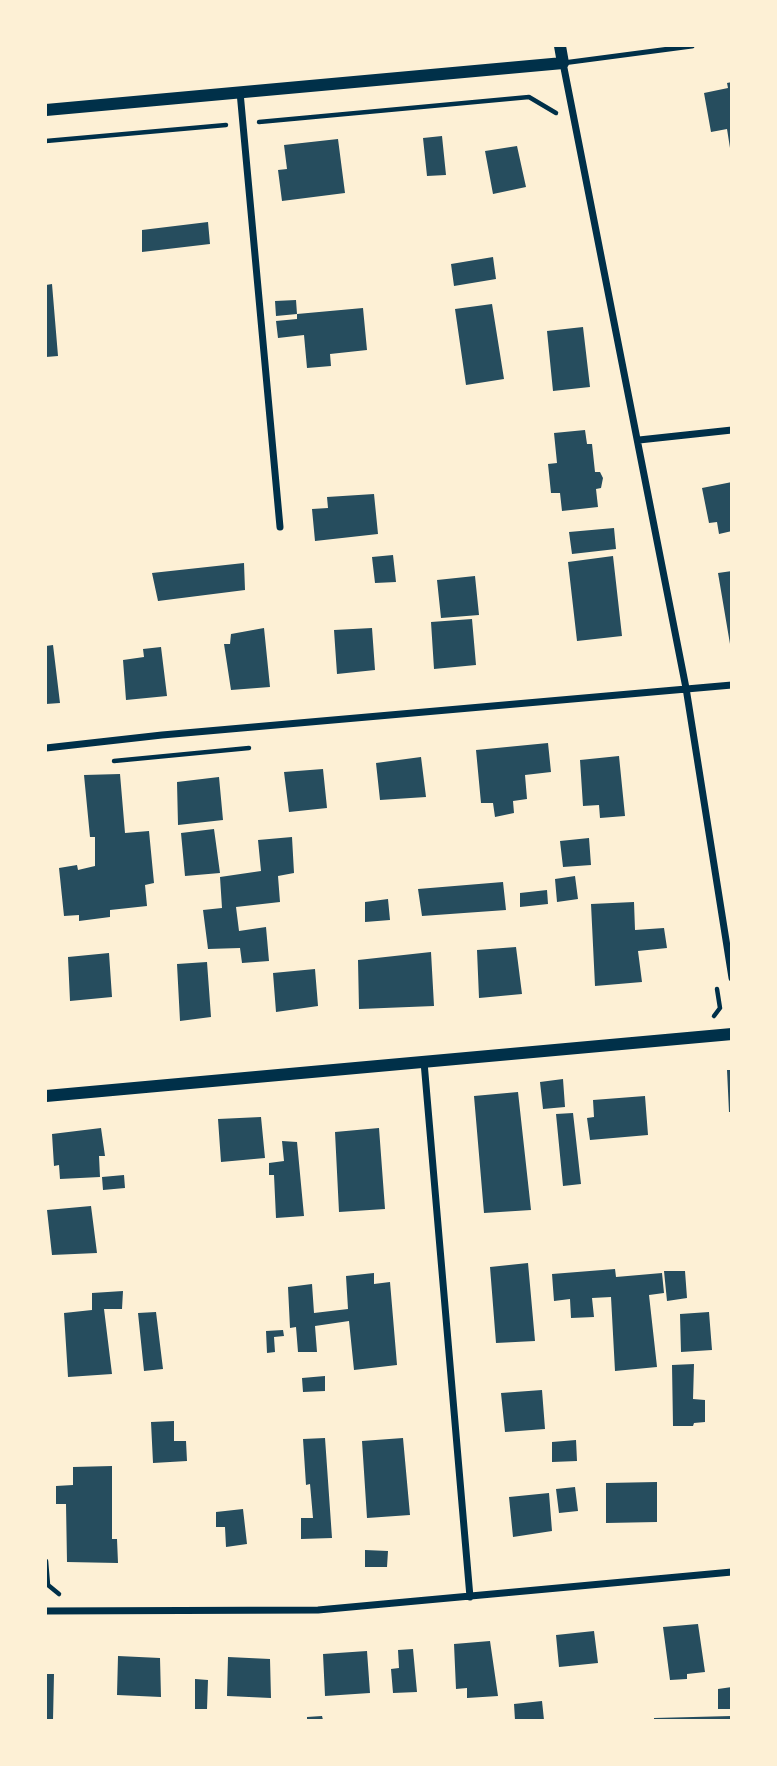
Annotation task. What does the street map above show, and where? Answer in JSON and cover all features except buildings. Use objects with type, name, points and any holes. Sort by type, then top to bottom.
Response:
[{"type":"street","points":[[560,46],[687,688],[732,978]]},
{"type":"street","points":[[46,110],[563,63]]},
{"type":"street","points":[[240,92],[279,527]]},
{"type":"street","points":[[639,440],[732,430]]},
{"type":"street","points":[[46,748],[162,735],[732,685]]},
{"type":"street","points":[[46,1096],[732,1034]]},
{"type":"street","points":[[424,1062],[470,1597]]},
{"type":"street","points":[[46,1611],[318,1610],[732,1572]]},
{"type":"lane","points":[[563,63],[692,46]]},
{"type":"path","points":[[46,141],[529,97],[559,115],[573,111]]},
{"type":"path","points":[[101,762],[254,747]]},
{"type":"path","points":[[46,1560],[48,1585],[63,1597]]}]
